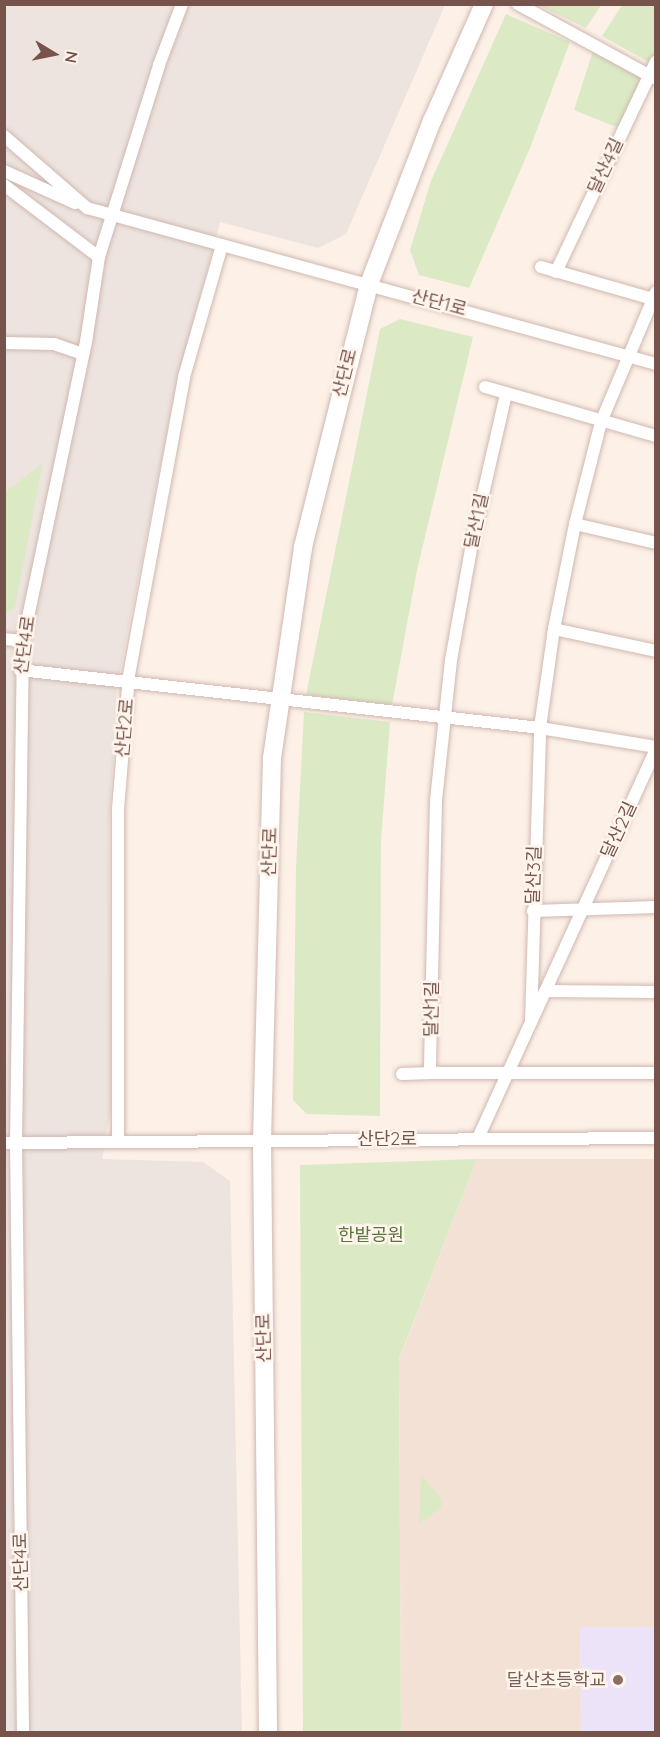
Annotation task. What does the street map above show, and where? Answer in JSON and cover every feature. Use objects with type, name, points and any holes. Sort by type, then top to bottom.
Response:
[{"type":"street","points":[[111,215],[182,4]]},
{"type":"street","name":"산단로","points":[[268,1732],[262,1140],[272,758],[303,547],[369,284],[432,121],[484,4]]},
{"type":"street","points":[[518,4],[652,77]]},
{"type":"street","name":"달산4길","points":[[556,272],[652,77],[656,61]]},
{"type":"street","name":"산단1로","points":[[4,136],[87,208],[627,354],[656,364]]},
{"type":"street","points":[[4,171],[87,208]]},
{"type":"street","points":[[4,184],[99,257]]},
{"type":"street","name":"산단4로","points":[[23,1732],[10,1143],[20,670],[23,641],[83,354],[99,257],[111,215]]},
{"type":"street","name":"산단2로","points":[[118,1141],[118,809],[129,675],[184,377],[222,245]]},
{"type":"street","points":[[541,267],[654,297]]},
{"type":"street","name":"달산3길","points":[[531,1022],[540,728],[554,629],[574,524],[601,422],[627,354],[654,297]]},
{"type":"street","points":[[4,343],[54,344],[83,354]]},
{"type":"street","points":[[485,387],[656,436]]},
{"type":"street","name":"달산1길","points":[[446,1073],[430,1073],[436,801],[451,660],[473,538],[506,394]]},
{"type":"street","points":[[574,524],[656,543]]},
{"type":"street","points":[[554,629],[625,642],[656,651]]},
{"type":"street","points":[[4,639],[23,641]]},
{"type":"street","points":[[20,670],[445,720],[540,728]]},
{"type":"street","name":"달산2길","points":[[478,1138],[656,748],[602,736],[540,728]]},
{"type":"street","points":[[533,911],[656,907]]},
{"type":"street","points":[[545,991],[656,992]]},
{"type":"street","points":[[402,1074],[656,1072]]},
{"type":"street","name":"산단2로","points":[[10,1143],[656,1138]]},
{"type":"shaded area","points":[[5,5],[445,5],[346,234],[318,248],[220,222],[175,390],[117,687],[109,826],[111,1108],[102,1159],[203,1162],[230,1181],[242,1732],[5,1732]]},
{"type":"shaded area","points":[[477,1159],[655,1159],[655,1627],[580,1628],[581,1732],[401,1732],[399,1360]]},
{"type":"shaded area","name":"달산초등학교","points":[[580,1627],[655,1627],[655,1732],[581,1732]]},
{"type":"green space","points":[[601,4],[586,28],[538,5]]},
{"type":"green space","points":[[622,5],[655,5],[655,56],[652,64],[602,36]]},
{"type":"green space","points":[[506,14],[570,42],[530,148],[469,288],[419,275],[410,250],[431,181]]},
{"type":"green space","points":[[593,51],[646,80],[621,129],[574,110]]},
{"type":"green space","points":[[400,319],[473,337],[417,570],[392,705],[306,695],[380,329]]},
{"type":"green space","points":[[43,463],[15,607],[5,615],[5,492]]},
{"type":"green space","points":[[304,712],[390,722],[381,841],[380,1116],[307,1114],[293,1100],[296,867]]},
{"type":"green space","name":"한밭공원","points":[[477,1159],[399,1359],[401,1732],[303,1732],[300,1165]]},
{"type":"green space","points":[[421,1474],[442,1500],[441,1508],[419,1524]]},
{"type":"place","name":"달산초등학교","points":[[618,1680]]}]
